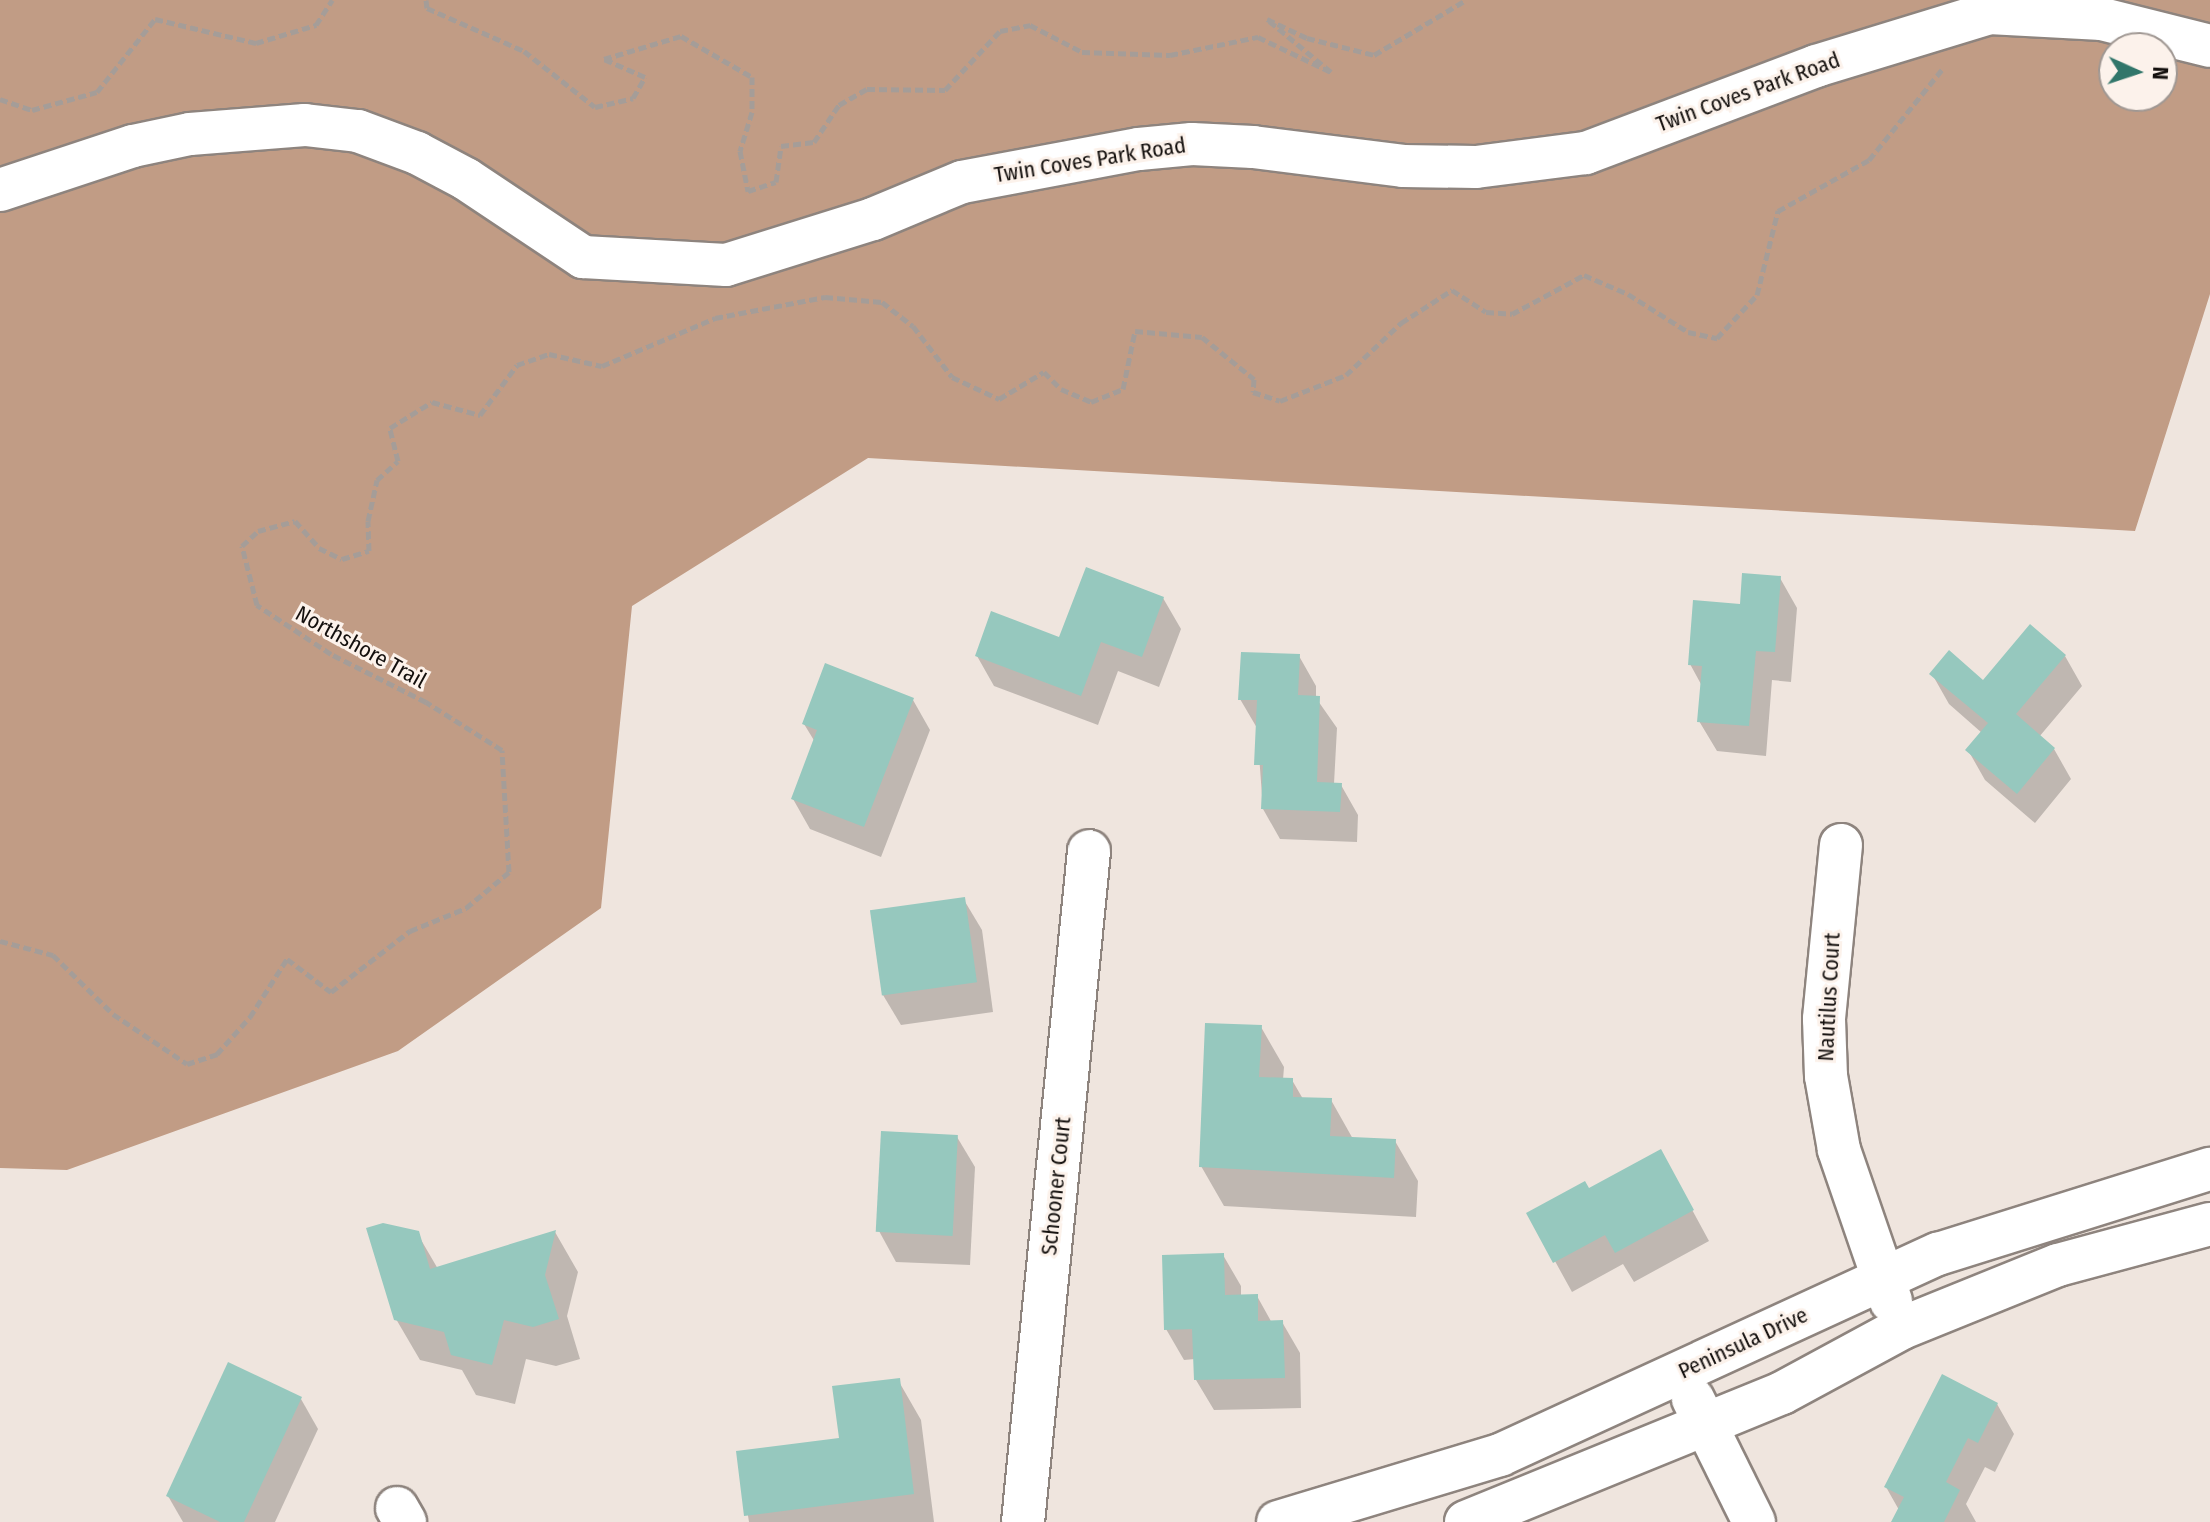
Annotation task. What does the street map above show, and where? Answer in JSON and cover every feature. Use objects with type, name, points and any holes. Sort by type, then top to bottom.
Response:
[{"type":"street","name":"Twin Coves Park Road","points":[[0,190],[133,146],[190,134],[305,125],[358,131],[417,153],[466,179],[583,257],[726,265],[873,219],[962,182],[1139,149],[1192,144],[1253,147],[1403,166],[1476,167],[1586,153],[1816,66],[1989,13],[2102,19],[2210,46]]},
{"type":"street","name":"Nautilus Court","points":[[1841,845],[1824,1019],[1826,1076],[1839,1150],[1902,1328]]},
{"type":"street","name":"Schooner Court","points":[[1023,1522],[1089,851]]},
{"type":"street","name":"Peninsula Drive","points":[[1278,1522],[1500,1455],[1882,1277],[2210,1169]]},
{"type":"street","points":[[1466,1522],[1782,1393],[1902,1328],[2058,1265],[2210,1224]]},
{"type":"street","points":[[1680,1372],[1754,1522]]},
{"type":"path","points":[[0,99],[32,110],[97,92],[155,19],[256,43],[316,25],[332,0]]},
{"type":"path","points":[[426,0],[427,8],[524,51],[595,107],[633,98],[645,77],[604,59],[681,36],[752,77],[752,112],[740,151],[748,191],[776,182],[781,146],[814,142],[839,105],[867,89],[945,90],[1000,31],[1030,25],[1082,52],[1170,55],[1258,37],[1331,72],[1267,19],[1307,38],[1374,55],[1466,0]]},
{"type":"path","name":"Northshore Trail","points":[[0,941],[53,955],[113,1014],[187,1064],[217,1054],[250,1017],[287,959],[331,992],[410,931],[466,908],[509,872],[502,750],[426,702],[331,654],[257,605],[242,546],[258,531],[295,521],[319,548],[342,559],[369,551],[368,521],[377,480],[398,461],[390,428],[432,402],[480,415],[517,365],[549,354],[602,366],[715,318],[825,297],[882,302],[913,326],[952,377],[999,399],[1044,372],[1061,389],[1091,402],[1123,389],[1135,331],[1202,337],[1254,379],[1253,392],[1280,401],[1346,375],[1401,323],[1452,290],[1486,312],[1512,314],[1584,275],[1628,294],[1688,332],[1717,338],[1757,295],[1778,211],[1869,160],[1954,57]]},
{"type":"shaded area","points":[[0,0],[2210,0],[2210,294],[2135,531],[868,458],[632,606],[601,908],[398,1051],[67,1170],[0,1168]]},
{"type":"building","points":[[1086,567],[1164,597],[1142,657],[1101,642],[1081,696],[975,656],[991,611],[1059,637]]},
{"type":"building","points":[[1742,573],[1781,576],[1775,652],[1756,651],[1749,726],[1697,722],[1702,666],[1688,665],[1693,600],[1740,604]]},
{"type":"building","points":[[2030,624],[2066,655],[2016,714],[2055,748],[2017,794],[1965,750],[1988,723],[1929,674],[1949,650],[1983,680]]},
{"type":"building","points":[[1241,652],[1300,654],[1298,695],[1320,696],[1317,782],[1342,783],[1340,812],[1261,809],[1263,765],[1254,765],[1257,700],[1238,700]]},
{"type":"building","points":[[825,663],[914,698],[864,827],[791,799],[817,730],[802,724]]},
{"type":"building","points":[[965,897],[977,982],[882,996],[870,910]]},
{"type":"building","points":[[1205,1023],[1262,1025],[1259,1077],[1293,1078],[1293,1097],[1332,1098],[1330,1136],[1396,1139],[1394,1178],[1199,1167]]},
{"type":"building","points":[[881,1131],[958,1135],[953,1236],[876,1232]]},
{"type":"building","points":[[1661,1149],[1694,1210],[1615,1253],[1605,1235],[1553,1263],[1526,1213],[1585,1181],[1589,1188]]},
{"type":"building","points":[[383,1223],[419,1231],[430,1269],[556,1230],[545,1275],[559,1319],[533,1327],[504,1320],[492,1365],[451,1355],[444,1332],[394,1320],[366,1228]]},
{"type":"building","points":[[1224,1253],[1225,1295],[1258,1294],[1258,1321],[1283,1320],[1285,1378],[1194,1380],[1192,1329],[1164,1330],[1162,1255]]},
{"type":"building","points":[[228,1362],[302,1397],[244,1522],[220,1522],[166,1496]]},
{"type":"building","points":[[1942,1374],[1998,1403],[1978,1443],[1968,1438],[1946,1482],[1960,1490],[1944,1522],[1891,1522],[1904,1497],[1884,1487]]},
{"type":"building","points":[[900,1378],[914,1494],[744,1516],[736,1451],[839,1438],[832,1386]]}]
